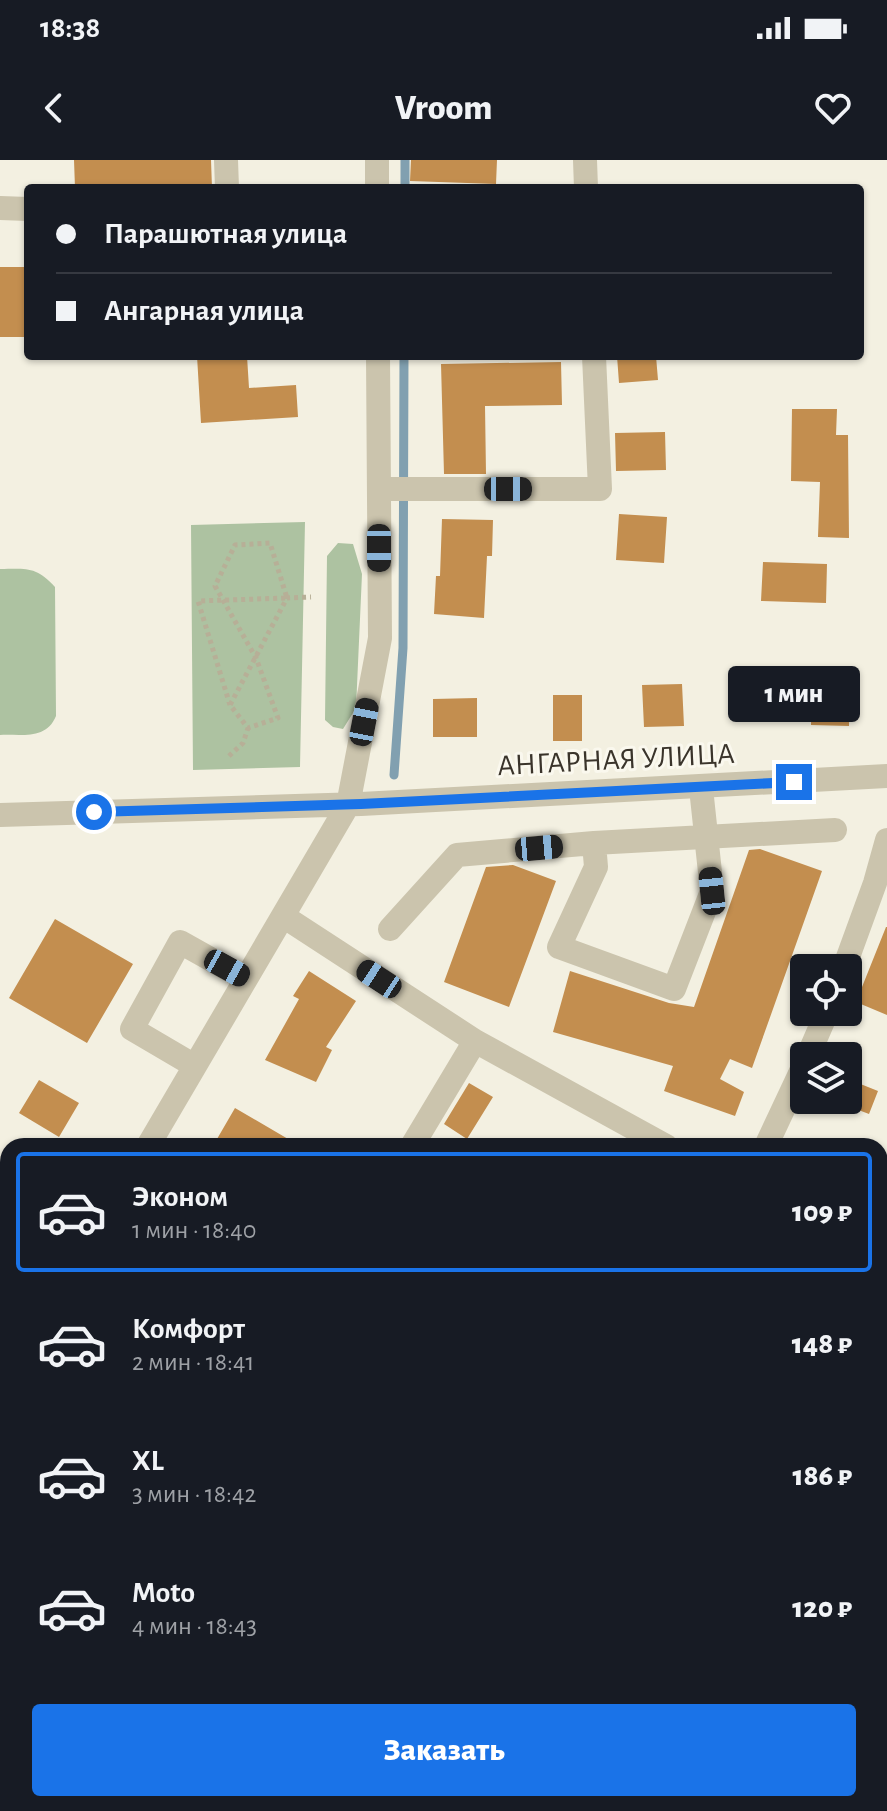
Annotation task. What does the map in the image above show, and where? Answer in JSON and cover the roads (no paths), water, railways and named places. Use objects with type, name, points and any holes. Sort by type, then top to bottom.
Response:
[{"type":"street","points":[[226,160],[227,184]]},
{"type":"street","points":[[377,160],[377,184]]},
{"type":"street","points":[[585,160],[586,184]]},
{"type":"street","points":[[0,208],[24,209]]},
{"type":"street","points":[[153,1138],[348,805],[380,638],[397,489],[379,360]]},
{"type":"street","points":[[397,489],[600,489],[594,360]]},
{"type":"street","name":"АНГАРНАЯ УЛИЦА","points":[[0,815],[348,805],[887,776]]},
{"type":"street","points":[[594,843],[596,867],[559,947],[674,989],[712,891],[701,788]]},
{"type":"street","points":[[390,929],[457,855],[594,843],[835,830]]},
{"type":"street","points":[[849,954],[887,840]]},
{"type":"street","points":[[283,916],[475,1041],[651,1138]]},
{"type":"street","points":[[195,1066],[132,1029],[180,942],[246,979]]},
{"type":"street","points":[[417,1138],[475,1041]]},
{"type":"street","points":[[770,1138],[790,1095]]},
{"type":"waterway","points":[[405,160],[405,184]]},
{"type":"waterway","points":[[394,775],[403,648],[404,360]]}]
